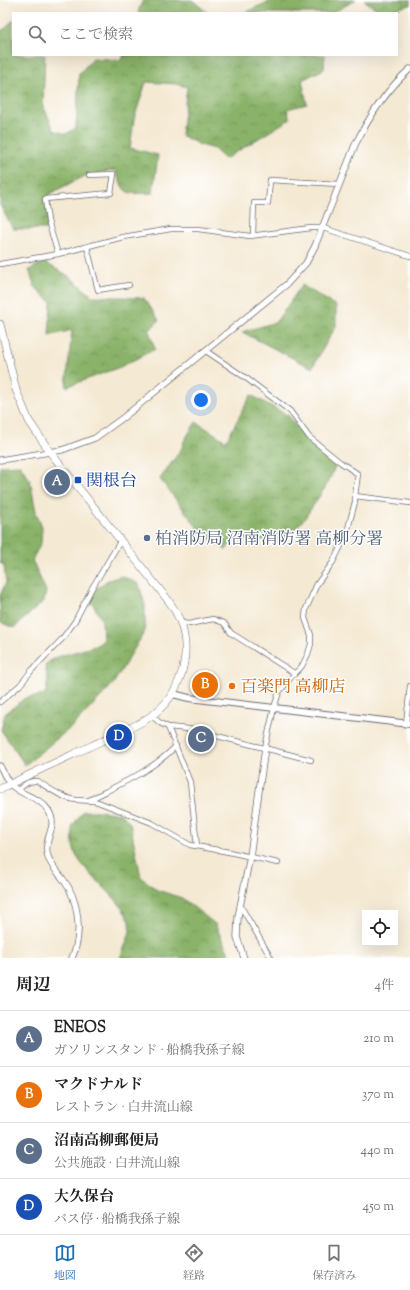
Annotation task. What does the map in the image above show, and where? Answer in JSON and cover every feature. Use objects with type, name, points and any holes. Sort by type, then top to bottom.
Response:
[{"type":"main road","points":[[0,324],[16,390],[29,421],[50,452],[168,600],[181,623],[184,637],[185,655],[184,667],[173,694],[152,716],[130,729],[96,743],[0,789]]},
{"type":"main road","points":[[173,694],[189,698],[408,724]]},
{"type":"street","points":[[0,460],[50,452],[95,438],[124,417],[287,284],[297,274],[312,252],[355,146],[375,109],[387,93],[410,69]]},
{"type":"street","points":[[58,254],[48,221],[45,199],[112,193],[114,174],[89,175]]},
{"type":"street","points":[[253,235],[254,203],[268,203],[270,180],[339,184]]},
{"type":"street","points":[[0,264],[58,254],[129,236],[170,229],[198,229],[253,235],[323,228],[410,256]]},
{"type":"street","points":[[87,247],[98,290],[130,285]]},
{"type":"street","points":[[206,351],[246,378],[290,411],[309,437],[340,462],[358,474],[353,514],[343,542],[333,562],[317,584],[306,609],[305,618],[311,635],[311,644],[308,654],[302,666],[294,673],[279,692],[274,708],[265,748],[250,856],[240,905],[237,931],[244,958]]},
{"type":"street","points":[[355,496],[410,503]]},
{"type":"street","points":[[0,702],[20,685],[32,670],[62,639],[76,621],[92,588],[121,540]]},
{"type":"street","points":[[181,623],[189,624],[213,619],[224,623],[231,633],[238,638],[294,673]]},
{"type":"street","points":[[408,724],[410,686]]},
{"type":"street","points":[[152,716],[160,723],[168,727],[188,729],[311,760]]},
{"type":"street","points":[[168,727],[190,782],[197,846]]},
{"type":"street","points":[[89,800],[148,767],[176,746]]},
{"type":"street","points":[[0,766],[10,784],[44,804],[53,820],[53,827],[48,840],[47,854],[52,866],[69,888],[75,904],[79,925],[72,958]]},
{"type":"street","points":[[18,790],[27,782],[33,780],[37,781],[67,798],[98,802],[152,823],[190,845],[250,856],[278,863]]},
{"type":"street","points":[[240,905],[271,958]]},
{"type":"green space","points":[[143,0],[192,0],[207,12],[138,12]]},
{"type":"green space","points":[[273,0],[356,0],[334,12],[245,12]]},
{"type":"green space","points":[[364,0],[410,0],[410,5],[381,12]]},
{"type":"green space","points":[[12,21],[12,56],[45,56],[43,105],[54,130],[66,134],[76,128],[79,74],[93,58],[121,60],[123,56],[325,56],[324,69],[302,80],[307,104],[287,109],[290,119],[225,159],[214,149],[200,145],[181,135],[187,87],[177,84],[146,82],[134,119],[130,148],[158,155],[153,193],[127,192],[115,170],[87,175],[49,194],[49,229],[13,229],[0,205],[0,31],[6,28]]},
{"type":"green space","points":[[44,262],[70,277],[92,296],[144,298],[159,320],[149,331],[155,349],[120,367],[66,387],[72,330],[49,336],[51,302],[35,287],[29,270]]},
{"type":"green space","points":[[302,285],[336,306],[336,326],[312,368],[242,332],[276,322]]},
{"type":"green space","points":[[251,395],[289,416],[309,442],[336,464],[328,483],[305,518],[285,539],[249,540],[236,536],[226,550],[200,531],[160,479],[182,448],[184,441],[196,422],[226,441]]},
{"type":"green space","points":[[20,465],[30,480],[36,512],[42,527],[41,543],[32,560],[46,591],[44,601],[14,628],[0,622],[0,595],[6,583],[4,565],[0,563],[0,466]]},
{"type":"green space","points":[[122,576],[139,584],[145,605],[145,631],[113,684],[75,724],[25,765],[1,730],[5,714],[25,698],[45,695],[48,681],[45,665],[54,658],[95,646],[103,641],[102,621],[88,595],[108,580]]},
{"type":"green space","points":[[83,811],[101,811],[121,814],[130,823],[141,877],[157,890],[182,898],[215,924],[231,958],[120,958],[130,932],[128,919],[116,900],[81,863],[74,849],[72,827]]},
{"type":"place","name":"関根台","points":[[78,480]]},
{"type":"place","name":"ENEOS","points":[[57,482]]},
{"type":"place","name":"柏消防局 沼南消防署 高柳分署","points":[[147,538]]},
{"type":"place","name":"マクドナルド","points":[[205,685]]},
{"type":"place","name":"百楽門 高柳店","points":[[232,686]]},
{"type":"place","name":"大久保台","points":[[119,737]]},
{"type":"place","name":"沼南高柳郵便局","points":[[201,739]]}]
